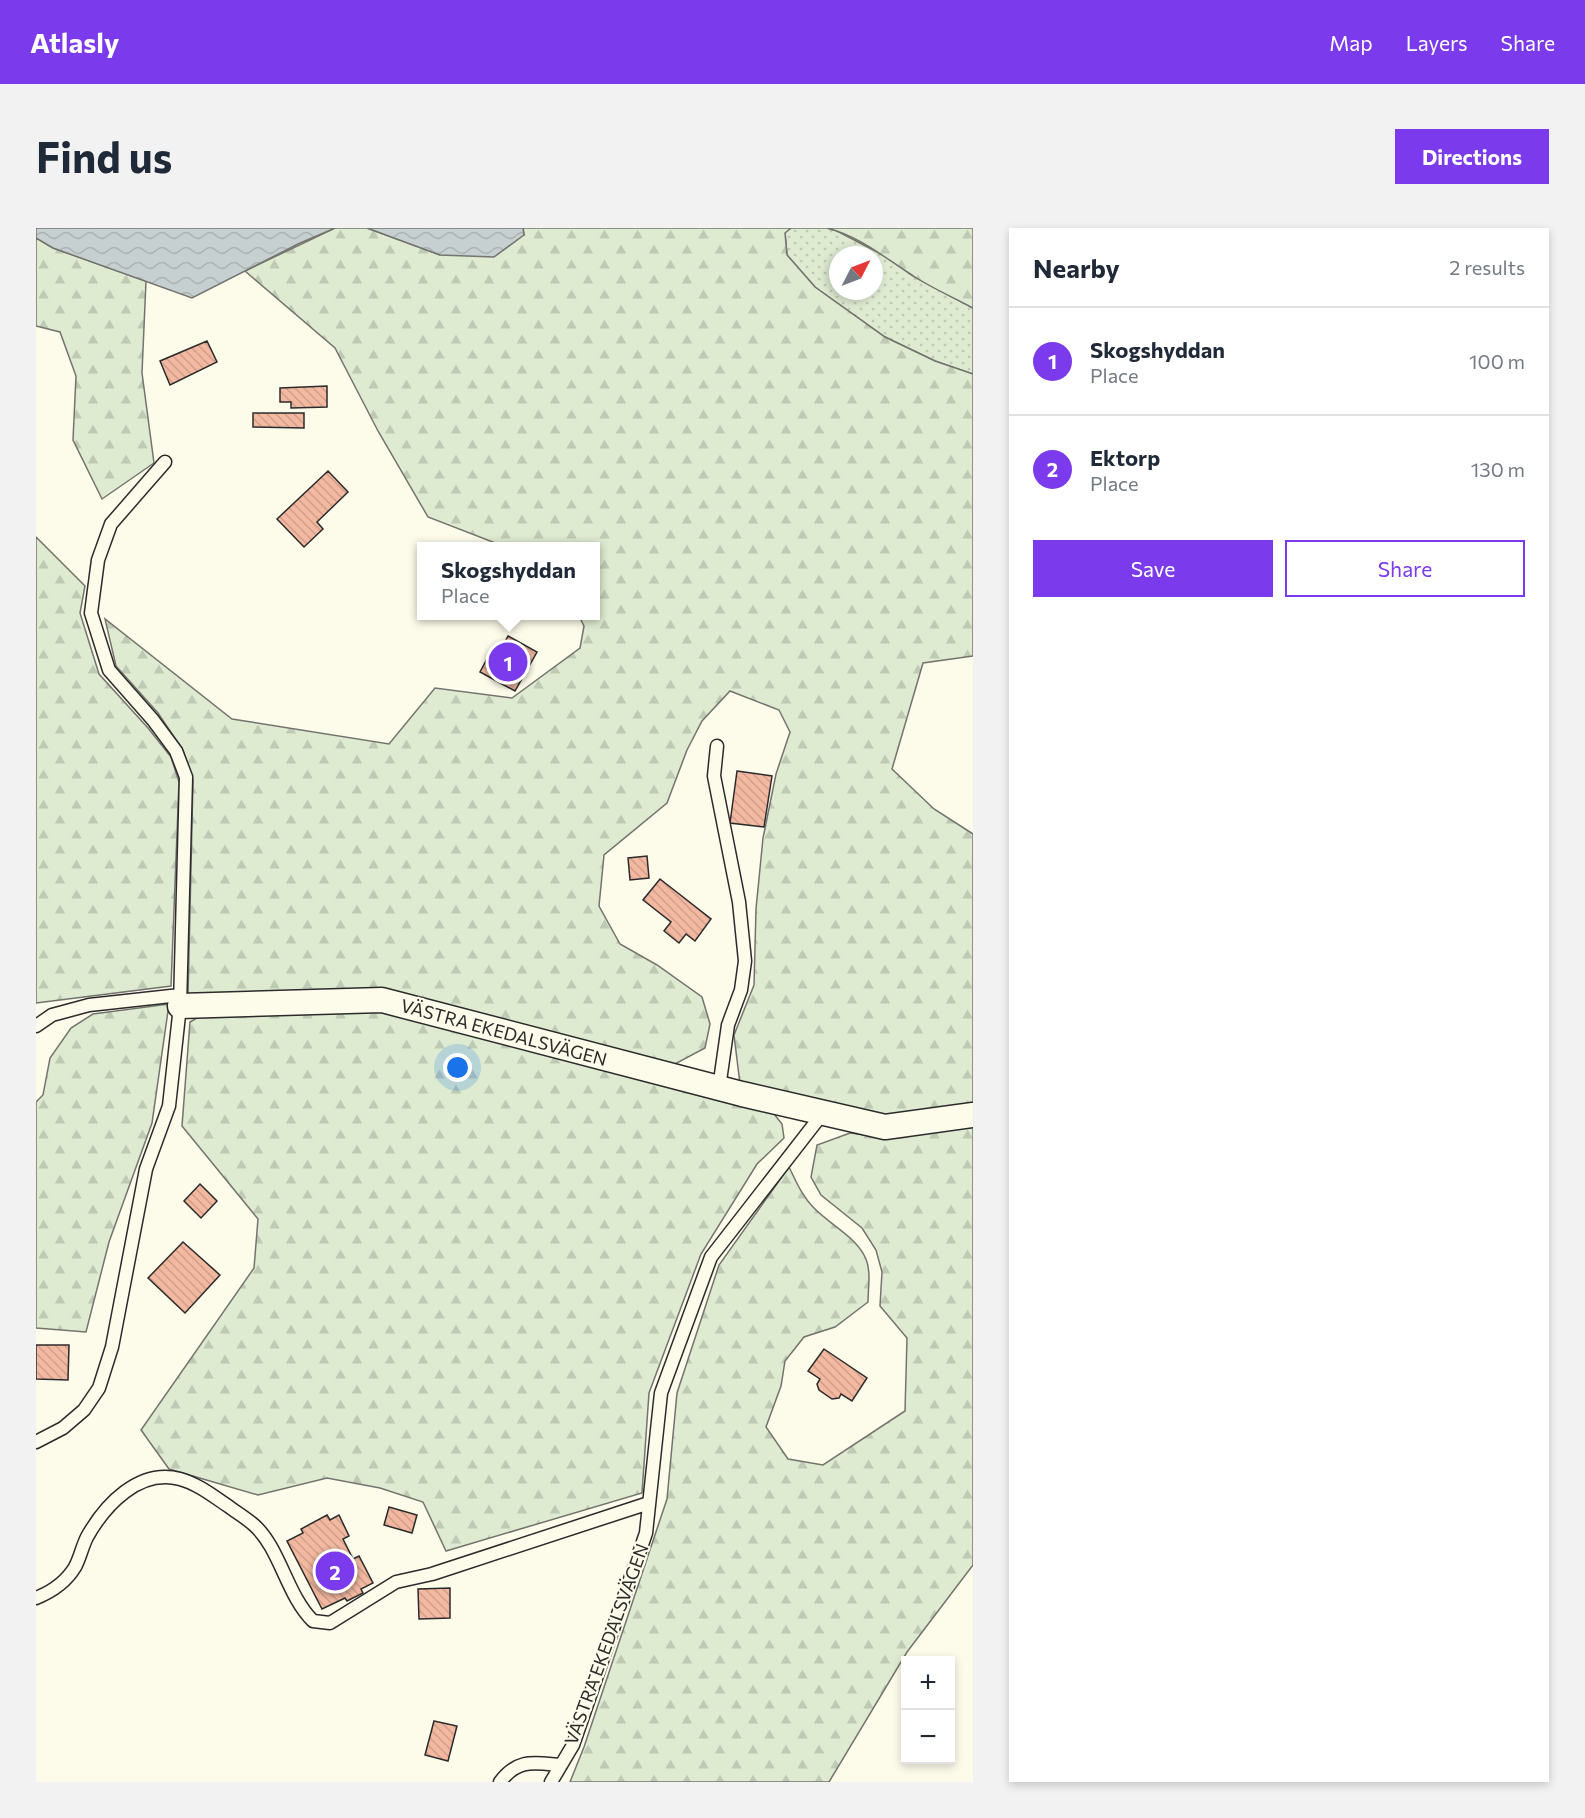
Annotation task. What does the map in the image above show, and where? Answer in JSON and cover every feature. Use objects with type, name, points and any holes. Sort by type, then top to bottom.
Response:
[{"type":"street","name":"VÄSTRA EKEDALSVÄGEN","points":[[180,1000],[382,1000],[719,1088],[885,1127],[973,1115]]},
{"type":"lane","points":[[36,1442],[63,1428],[84,1410],[99,1388],[112,1347],[146,1169],[169,1106],[180,1000],[186,777],[176,751],[153,720],[109,670],[91,613],[98,560],[111,524],[165,462]]},
{"type":"lane","points":[[717,746],[714,776],[740,902],[745,961],[741,990],[728,1025],[719,1088]]},
{"type":"lane","points":[[36,1026],[52,1015],[89,1005],[180,1000]]},
{"type":"lane","name":"VÄSTRA EKEDALSVÄGEN","points":[[551,1782],[573,1745],[646,1533],[661,1393],[711,1257],[823,1113]]},
{"type":"lane","points":[[36,1598],[63,1582],[75,1567],[86,1539],[99,1516],[117,1498],[135,1485],[155,1478],[179,1479],[202,1489],[255,1526],[268,1543],[303,1612],[313,1621],[330,1623],[396,1582],[432,1574],[649,1503]]},
{"type":"lane","points":[[500,1782],[509,1771],[529,1762],[561,1765]]},
{"type":"green space","points":[[335,228],[367,228],[440,255],[524,235],[523,228],[791,228],[785,233],[787,255],[815,287],[829,297],[829,300],[833,300],[885,337],[935,361],[973,374],[973,656],[923,663],[892,769],[934,809],[973,834],[973,1106],[886,1121],[740,1084],[734,1035],[754,985],[756,909],[763,838],[776,774],[790,732],[779,710],[730,691],[702,721],[687,750],[667,803],[604,855],[599,906],[620,944],[657,965],[702,997],[710,1024],[705,1048],[675,1064],[382,989],[188,997],[193,780],[183,750],[158,713],[116,666],[105,619],[232,719],[389,744],[435,688],[512,698],[580,648],[584,626],[581,620],[600,620],[600,542],[493,542],[428,517],[378,431],[335,348],[245,271]]},
{"type":"green space","points":[[791,228],[827,228],[866,246],[829,246],[829,297],[815,287],[787,255],[785,232]]},
{"type":"green space","points":[[827,228],[973,228],[973,308],[919,280],[883,256],[883,246],[867,246]]},
{"type":"green space","points":[[36,238],[53,248],[146,281],[142,373],[154,463],[102,499],[73,440],[76,376],[60,332],[36,326]]},
{"type":"green space","points":[[883,255],[913,276],[973,308],[973,374],[935,361],[885,337],[833,300],[883,300]]},
{"type":"green space","points":[[36,537],[85,586],[80,613],[99,674],[171,757],[179,782],[171,986],[36,1003]]},
{"type":"green space","points":[[169,1004],[152,1123],[109,1242],[86,1332],[36,1328],[36,1102],[43,1095],[50,1058],[71,1028],[93,1014]]},
{"type":"green space","points":[[379,1007],[774,1114],[782,1124],[784,1138],[757,1164],[701,1254],[649,1393],[642,1493],[446,1551],[423,1502],[380,1488],[327,1478],[258,1495],[169,1469],[141,1430],[254,1268],[258,1219],[182,1126],[190,1022],[204,1014]]},
{"type":"green space","points":[[973,1127],[973,1565],[905,1656],[901,1656],[901,1662],[829,1782],[570,1782],[584,1747],[667,1499],[677,1393],[719,1265],[789,1167],[809,1203],[854,1241],[864,1255],[869,1272],[868,1302],[835,1327],[804,1337],[785,1361],[781,1386],[766,1427],[788,1459],[823,1465],[905,1411],[907,1338],[880,1306],[882,1272],[876,1250],[862,1228],[821,1195],[811,1177],[817,1145],[850,1133],[889,1138]]},
{"type":"water","points":[[36,228],[335,228],[298,244],[192,298],[53,248],[36,238]]},
{"type":"water","points":[[367,228],[523,228],[524,235],[494,257],[440,255]]},
{"type":"building","points":[[207,341],[217,362],[170,385],[160,361]]},
{"type":"building","points":[[327,386],[327,407],[291,408],[291,402],[280,402],[280,388]]},
{"type":"building","points":[[253,413],[304,413],[304,428],[253,427]]},
{"type":"building","points":[[328,471],[348,492],[317,522],[323,529],[304,547],[277,519]]},
{"type":"building","points":[[508,636],[537,652],[515,691],[480,672],[494,646],[501,650]]},
{"type":"building","points":[[737,771],[772,776],[764,827],[730,823]]},
{"type":"building","points":[[647,856],[649,878],[630,880],[628,858]]},
{"type":"building","points":[[660,879],[711,919],[695,941],[686,934],[679,943],[664,931],[671,922],[643,900]]},
{"type":"building","points":[[200,1184],[217,1201],[201,1218],[184,1201]]},
{"type":"building","points":[[183,1242],[220,1275],[185,1313],[148,1278]]},
{"type":"building","points":[[36,1345],[69,1345],[68,1380],[36,1379]]},
{"type":"building","points":[[824,1349],[867,1378],[852,1401],[841,1394],[839,1398],[832,1399],[819,1390],[817,1384],[820,1379],[808,1371]]},
{"type":"building","points":[[389,1507],[417,1515],[412,1533],[384,1525]]},
{"type":"building","points":[[327,1515],[330,1520],[339,1515],[349,1536],[343,1539],[353,1559],[359,1556],[373,1583],[361,1589],[363,1593],[347,1601],[345,1598],[322,1609],[287,1541],[303,1533],[301,1529]]},
{"type":"building","points":[[450,1588],[450,1618],[419,1619],[418,1589]]},
{"type":"building","points":[[434,1721],[457,1726],[448,1761],[425,1755]]},
{"type":"place","name":"Skogshyddan","points":[[508,662]]},
{"type":"place","name":"Ektorp","points":[[335,1571]]}]
